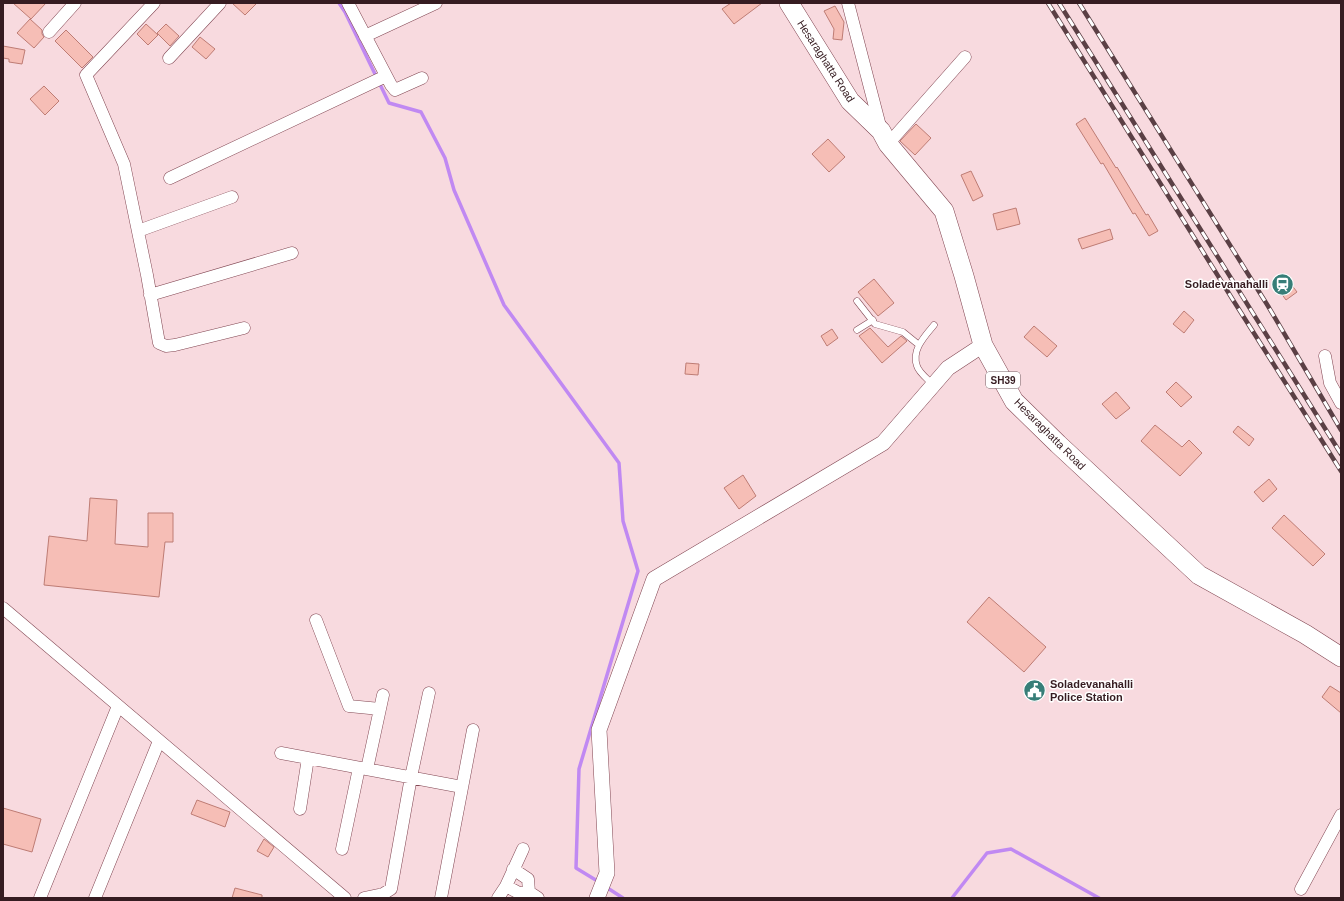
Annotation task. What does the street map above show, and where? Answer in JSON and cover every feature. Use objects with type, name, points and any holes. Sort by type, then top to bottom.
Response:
[{"type":"main road","name":"Hesaraghatta Road","points":[[789,3],[850,101],[885,137],[944,211],[983,345],[1014,401],[1199,575],[1305,634],[1341,657]]},
{"type":"street","points":[[49,32],[76,3]]},
{"type":"street","points":[[154,3],[86,75],[124,164],[159,343],[166,346],[175,345],[244,328]]},
{"type":"street","points":[[169,58],[220,3]]},
{"type":"street","points":[[348,3],[386,76],[395,90],[422,78]]},
{"type":"street","points":[[365,36],[436,3]]},
{"type":"street","points":[[848,3],[885,137],[966,57]]},
{"type":"street","points":[[170,178],[386,76]]},
{"type":"street","points":[[138,231],[232,197]]},
{"type":"street","points":[[150,295],[292,253]]},
{"type":"street","points":[[600,889],[607,873],[599,730],[654,579],[883,443],[934,386],[948,368],[983,345]]},
{"type":"street","points":[[1325,356],[1330,383],[1341,403]]},
{"type":"street","points":[[3,608],[345,898]]},
{"type":"street","points":[[316,620],[349,706],[380,709]]},
{"type":"street","points":[[364,898],[382,894],[391,889],[411,778],[429,694]]},
{"type":"street","points":[[342,849],[383,695]]},
{"type":"street","points":[[40,898],[118,706]]},
{"type":"street","points":[[441,898],[473,730]]},
{"type":"street","points":[[95,898],[159,741]]},
{"type":"street","points":[[281,754],[462,787]]},
{"type":"street","points":[[300,809],[308,758]]},
{"type":"street","points":[[1301,889],[1341,815]]},
{"type":"street","points":[[498,898],[506,886],[523,849]]},
{"type":"street","points":[[506,886],[519,893],[533,895],[528,879],[513,869]]},
{"type":"lane","points":[[857,301],[876,324],[903,332],[920,345]]},
{"type":"lane","points":[[857,330],[873,320]]},
{"type":"lane","points":[[934,325],[921,341],[916,356],[917,367],[934,386]]},
{"type":"building","points":[[13,3],[46,3],[31,19]]},
{"type":"building","points":[[232,3],[257,3],[245,15]]},
{"type":"building","points":[[731,3],[762,3],[734,24],[722,9]]},
{"type":"building","points":[[835,6],[844,22],[842,40],[833,39],[834,29],[824,11]]},
{"type":"building","points":[[30,19],[42,30],[44,37],[34,48],[17,33]]},
{"type":"building","points":[[146,24],[158,35],[148,45],[137,34]]},
{"type":"building","points":[[166,24],[179,36],[170,46],[157,33]]},
{"type":"building","points":[[66,30],[93,57],[82,68],[55,41]]},
{"type":"building","points":[[200,37],[215,49],[206,59],[192,47]]},
{"type":"building","points":[[3,46],[25,50],[22,64],[9,62],[9,59],[3,58]]},
{"type":"building","points":[[44,86],[59,101],[45,115],[30,99]]},
{"type":"building","points":[[1085,118],[1146,215],[1148,214],[1158,231],[1149,236],[1135,213],[1133,214],[1103,163],[1101,164],[1076,124]]},
{"type":"building","points":[[916,124],[931,138],[915,155],[900,141]]},
{"type":"building","points":[[828,139],[845,157],[829,172],[812,154]]},
{"type":"building","points":[[971,171],[983,196],[973,201],[961,175]]},
{"type":"building","points":[[1016,208],[1020,224],[997,230],[993,214]]},
{"type":"building","points":[[1110,229],[1113,239],[1082,249],[1078,239]]},
{"type":"building","points":[[1284,275],[1297,292],[1286,300],[1273,282]]},
{"type":"building","points":[[874,279],[894,303],[878,316],[858,292]]},
{"type":"building","points":[[1184,311],[1194,320],[1184,333],[1173,324]]},
{"type":"building","points":[[1034,326],[1057,346],[1047,357],[1024,337]]},
{"type":"building","points":[[870,328],[888,347],[901,336],[907,341],[882,363],[859,336]]},
{"type":"building","points":[[832,329],[838,338],[827,346],[821,336]]},
{"type":"building","points":[[686,363],[699,364],[698,375],[685,374]]},
{"type":"building","points":[[1176,382],[1192,397],[1181,407],[1166,392]]},
{"type":"building","points":[[1116,392],[1130,408],[1116,419],[1102,404]]},
{"type":"building","points":[[1155,425],[1182,447],[1189,440],[1202,453],[1180,476],[1141,441]]},
{"type":"building","points":[[1238,426],[1254,439],[1249,446],[1233,432]]},
{"type":"building","points":[[743,475],[756,496],[739,509],[724,488]]},
{"type":"building","points":[[1269,479],[1277,489],[1263,502],[1254,492]]},
{"type":"building","points":[[90,498],[117,500],[115,544],[148,547],[148,513],[173,513],[173,542],[165,542],[159,597],[44,585],[49,536],[87,541]]},
{"type":"building","points":[[1284,515],[1325,554],[1313,566],[1272,528]]},
{"type":"building","points":[[989,597],[1046,647],[1024,672],[967,622]]},
{"type":"building","points":[[1330,686],[1341,693],[1341,713],[1322,697]]},
{"type":"building","points":[[197,800],[230,812],[225,827],[191,814]]},
{"type":"building","points":[[3,808],[41,819],[32,852],[3,844]]},
{"type":"building","points":[[264,839],[274,847],[268,857],[257,851]]},
{"type":"building","points":[[235,888],[262,895],[262,898],[232,898]]},
{"type":"waterway","points":[[339,3],[345,12],[389,103],[421,112],[445,158],[454,190],[504,305],[619,463],[623,521],[638,571],[579,769],[576,868],[599,882]]},
{"type":"waterway","points":[[952,898],[987,853],[1011,849],[1099,898]]},
{"type":"waterway","points":[[606,887],[623,898]]},
{"type":"railway","points":[[1048,3],[1341,471]]},
{"type":"railway","points":[[1059,3],[1341,454]]},
{"type":"railway","points":[[1079,3],[1268,306],[1341,430]]},
{"type":"place","name":"Soladevanahalli","points":[[1283,284]]},
{"type":"place","name":"Soladevanahalli Police Station","points":[[1034,690]]}]
